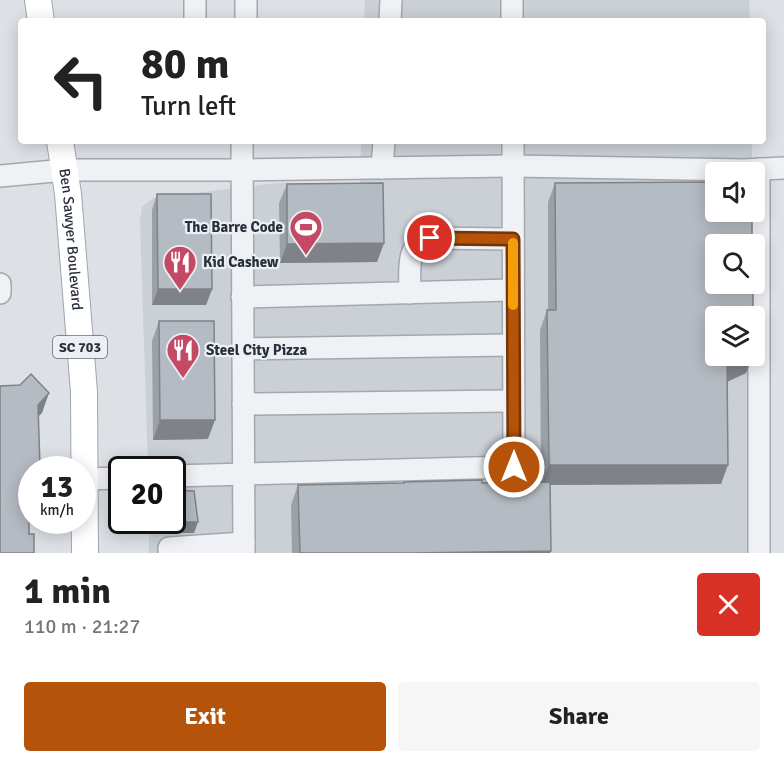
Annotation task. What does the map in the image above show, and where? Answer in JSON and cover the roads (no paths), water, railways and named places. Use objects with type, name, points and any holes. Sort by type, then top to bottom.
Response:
[{"type":"main road","points":[[38,0],[41,18]]},
{"type":"main road","name":"Ben Sawyer Boulevard","points":[[61,144],[68,194],[84,392],[84,456]]},
{"type":"main road","name":"Ben Sawyer Boulevard","points":[[85,534],[85,553]]},
{"type":"street","points":[[195,0],[195,18]]},
{"type":"street","points":[[246,0],[246,18]]},
{"type":"street","points":[[390,18],[391,0]]},
{"type":"street","points":[[512,0],[512,18]]},
{"type":"street","points":[[169,553],[169,548],[244,548],[242,144]]},
{"type":"street","points":[[382,168],[384,144]]},
{"type":"street","points":[[186,476],[514,467],[513,144]]},
{"type":"street","points":[[0,176],[65,170],[513,166],[705,169]]},
{"type":"street","points":[[765,169],[784,168]]},
{"type":"street","points":[[752,222],[759,553]]},
{"type":"street","points":[[410,293],[411,255],[423,239],[513,239]]},
{"type":"street","points":[[0,284],[0,293]]},
{"type":"street","points":[[242,297],[513,290]]},
{"type":"street","points":[[243,350],[513,345]]},
{"type":"street","points":[[243,404],[513,401]]},
{"type":"place","name":"The Barre Code","points":[[306,256]]},
{"type":"place","name":"Kid Cashew","points":[[180,291]]},
{"type":"place","name":"Steel City Pizza","points":[[183,379]]}]
